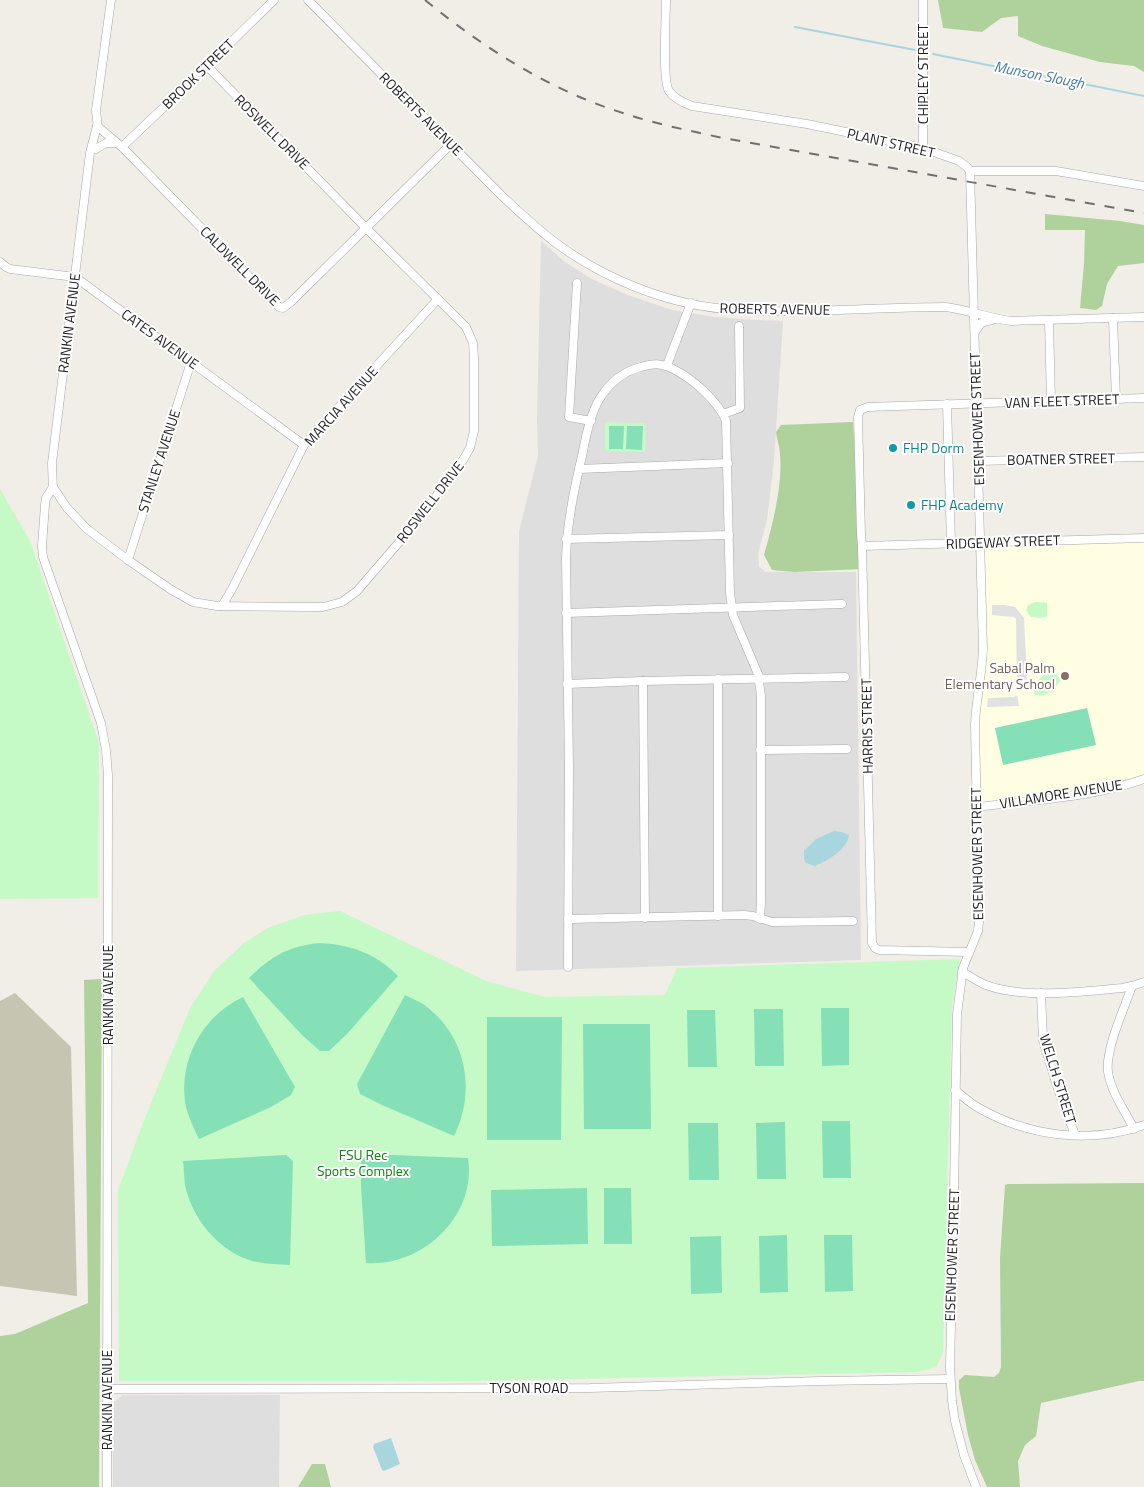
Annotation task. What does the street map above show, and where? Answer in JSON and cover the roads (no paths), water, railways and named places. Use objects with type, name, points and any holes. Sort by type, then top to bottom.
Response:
[{"type":"street","name":"RANKIN AVENUE","points":[[90,160],[96,149],[98,138],[96,110],[111,0]]},
{"type":"street","name":"BROOK STREET","points":[[119,145],[207,66],[274,0]]},
{"type":"street","name":"ROBERTS AVENUE","points":[[308,0],[500,195],[531,223],[575,256],[597,269],[632,285],[665,297],[691,303],[724,309],[752,311],[946,307],[996,319],[1011,320],[1144,318]]},
{"type":"street","name":"PLANT STREET","points":[[666,0],[666,70],[669,90],[679,100],[692,106],[807,124],[923,148],[959,161],[970,171]]},
{"type":"street","name":"CHIPLEY STREET","points":[[923,0],[923,148]]},
{"type":"street","name":"ROSWELL DRIVE","points":[[53,487],[76,518],[87,529],[170,589],[193,602],[222,606],[323,607],[333,605],[350,597],[357,591],[420,518],[470,448],[474,431],[473,343],[466,327],[207,66]]},
{"type":"street","name":"RANKIN AVENUE","points":[[97,126],[90,153],[52,464],[53,494],[45,514],[42,546],[43,557],[101,723],[108,775],[107,1487]]},
{"type":"street","name":"CALDWELL DRIVE","points":[[97,126],[111,136],[282,308],[291,302],[451,144]]},
{"type":"street","points":[[96,149],[106,143],[119,145]]},
{"type":"street","points":[[970,171],[1056,171],[1144,186]]},
{"type":"street","name":"EISENHOWER STREET","points":[[970,171],[983,649],[982,671],[974,725],[979,922],[978,932],[968,952],[962,972],[956,1033],[950,1379],[960,1442],[976,1487]]},
{"type":"street","points":[[1,263],[10,269],[75,276]]},
{"type":"street","name":"CATES AVENUE","points":[[75,276],[304,445]]},
{"type":"street","points":[[577,283],[569,417],[590,421]]},
{"type":"street","name":"MARCIA AVENUE","points":[[222,606],[237,580],[304,445],[438,299]]},
{"type":"street","points":[[667,365],[691,303]]},
{"type":"street","points":[[1114,318],[1116,399]]},
{"type":"street","name":"EISENHOWER STREET","points":[[974,334],[981,323],[996,319]]},
{"type":"street","points":[[1049,320],[1051,402]]},
{"type":"street","points":[[724,414],[740,408],[739,326]]},
{"type":"street","name":"STANLEY AVENUE","points":[[128,560],[191,362]]},
{"type":"street","points":[[568,967],[569,767],[566,539],[590,421],[601,397],[607,388],[618,378],[637,368],[653,363],[667,365],[679,372],[718,406],[724,414],[726,421],[728,432],[732,608],[758,678],[761,696],[760,919]]},
{"type":"street","name":"VAN FLEET STREET","points":[[860,410],[868,407],[1144,398]]},
{"type":"street","points":[[947,404],[951,543]]},
{"type":"street","name":"HARRIS STREET","points":[[860,410],[858,417],[872,943],[879,950],[968,952]]},
{"type":"street","name":"BOATNER STREET","points":[[978,461],[1144,457]]},
{"type":"street","points":[[579,469],[728,463]]},
{"type":"street","points":[[566,539],[729,535]]},
{"type":"street","name":"RIDGEWAY STREET","points":[[862,546],[1144,538]]},
{"type":"street","points":[[566,612],[842,604]]},
{"type":"street","points":[[567,684],[846,676]]},
{"type":"street","points":[[718,679],[718,916]]},
{"type":"street","points":[[643,681],[645,918]]},
{"type":"street","points":[[760,750],[847,749]]},
{"type":"street","name":"VILLAMORE AVENUE","points":[[977,807],[1079,794],[1144,779]]},
{"type":"street","points":[[568,919],[744,915],[772,922],[853,921]]},
{"type":"street","points":[[962,972],[986,985],[1023,992],[1104,990],[1132,986],[1144,982]]},
{"type":"street","points":[[1132,986],[1110,1049],[1108,1074],[1134,1129]]},
{"type":"street","name":"WELCH STREET","points":[[1042,993],[1043,1040],[1075,1135]]},
{"type":"street","points":[[955,1090],[975,1106],[995,1116],[1039,1132],[1057,1135],[1088,1136],[1117,1133],[1144,1125]]},
{"type":"street","name":"TYSON ROAD","points":[[107,1389],[580,1388],[950,1379]]},
{"type":"water","points":[[834,831],[849,835],[841,850],[831,858],[815,866],[806,863],[804,851],[816,839]]},
{"type":"water","points":[[391,1438],[400,1464],[384,1471],[373,1447],[374,1444]]},
{"type":"waterway","points":[[795,27],[915,50]]},
{"type":"waterway","name":"Munson Slough","points":[[933,54],[1144,96]]},
{"type":"railway","points":[[425,0],[495,52],[545,81],[598,105],[637,118],[718,137],[1144,213]]},
{"type":"place","name":"FHP Dorm","points":[[893,448]]},
{"type":"place","name":"FHP Academy","points":[[911,505]]},
{"type":"place","name":"Sabal Palm Elementary School","points":[[1065,676]]},
{"type":"park label","name":"FSU Rec Sports Complex","points":[[363,1164]]}]
